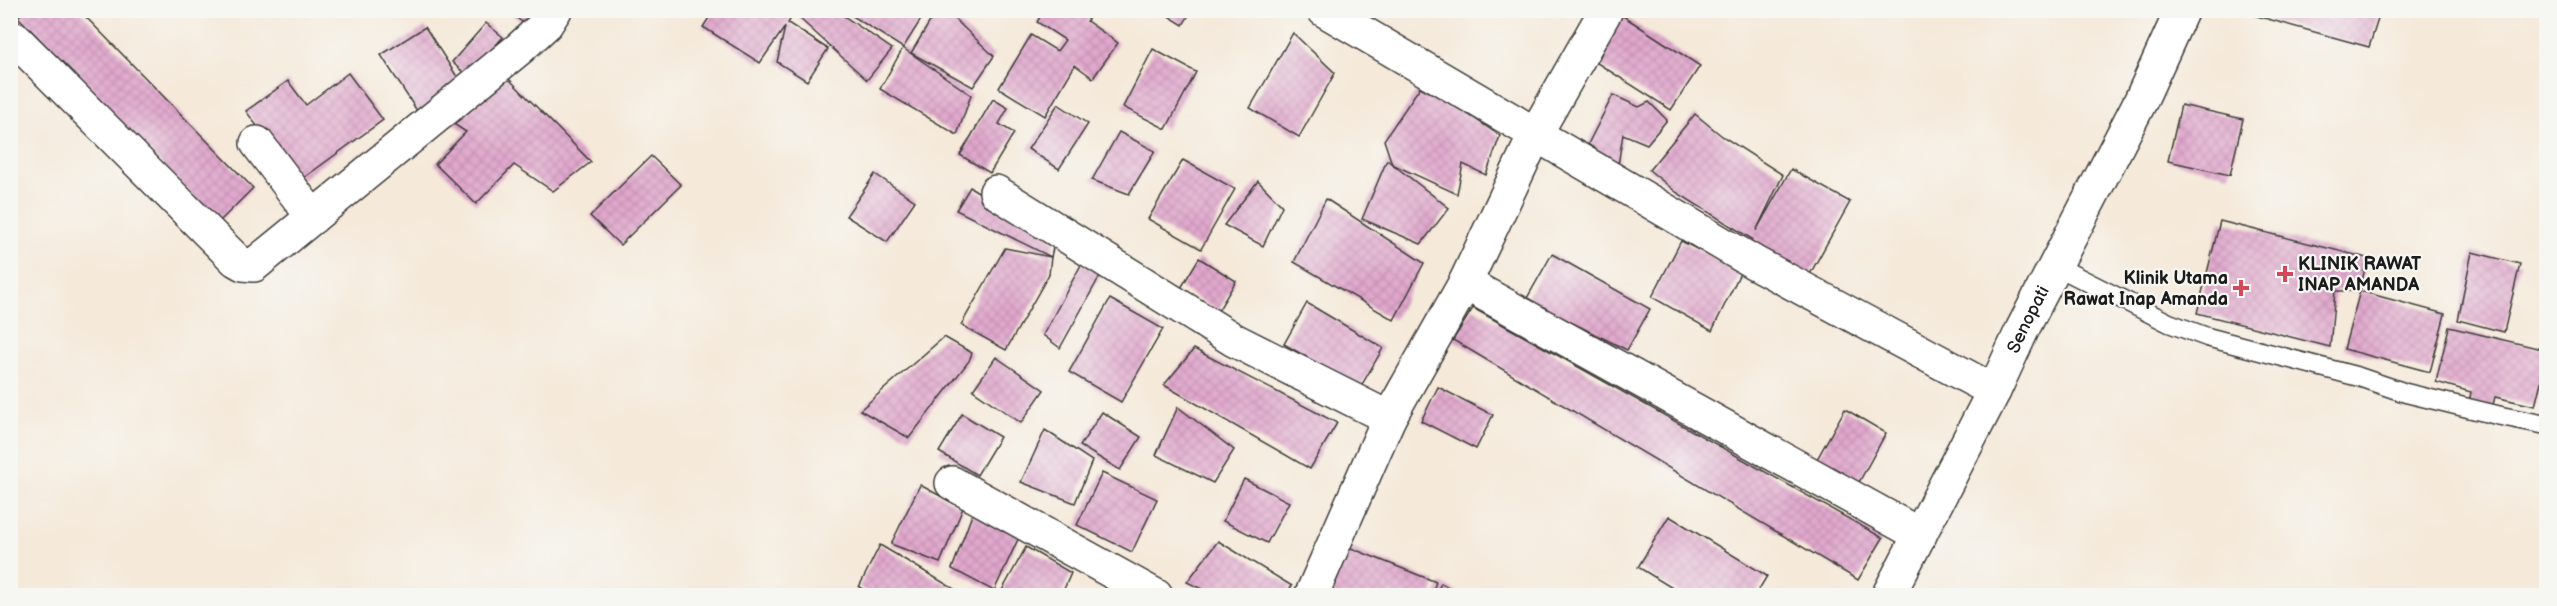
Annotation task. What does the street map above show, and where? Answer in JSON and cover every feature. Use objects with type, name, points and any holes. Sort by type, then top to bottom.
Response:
[{"type":"street","points":[[15,39],[243,264],[259,264],[520,48],[546,24],[555,10]]},
{"type":"street","points":[[1324,10],[1755,263],[1994,391]]},
{"type":"street","points":[[1311,596],[1389,417],[1465,283],[1536,133],[1606,10]]},
{"type":"street","name":"Senopati","points":[[1888,596],[2141,100],[2182,10]]},
{"type":"street","points":[[257,143],[313,217]]},
{"type":"street","points":[[996,192],[1234,340],[1389,417]]},
{"type":"street","points":[[1465,283],[1920,535]]},
{"type":"street","points":[[952,483],[1156,596]]},
{"type":"lane","points":[[2056,266],[2169,323],[2207,337],[2360,377],[2406,393],[2547,425]]},
{"type":"building","points":[[24,10],[79,10],[253,188],[219,222],[18,17]]},
{"type":"building","points":[[506,10],[536,10],[526,25]]},
{"type":"building","points":[[714,10],[796,10],[788,23],[828,49],[807,81],[777,62],[785,27],[760,63],[703,27]]},
{"type":"building","points":[[803,10],[835,10],[892,49],[867,80],[798,17]]},
{"type":"building","points":[[843,10],[927,10],[903,48]]},
{"type":"building","points":[[937,10],[945,10],[994,56],[973,87],[911,53]]},
{"type":"building","points":[[1040,10],[1093,10],[1087,21],[1118,43],[1093,78],[1075,65],[1045,116],[999,88],[1031,35],[1057,51],[1065,40],[1037,22],[1043,12]]},
{"type":"building","points":[[1159,10],[1192,10],[1183,25]]},
{"type":"building","points":[[2254,10],[2381,10],[2369,47],[2253,15]]},
{"type":"building","points":[[1620,14],[1700,66],[1671,110],[1597,63]]},
{"type":"building","points":[[486,23],[503,37],[468,77],[452,62]]},
{"type":"building","points":[[425,27],[463,86],[419,114],[381,55]]},
{"type":"building","points":[[1293,33],[1335,73],[1299,137],[1250,108]]},
{"type":"building","points":[[903,48],[971,95],[957,135],[880,89]]},
{"type":"building","points":[[1153,49],[1196,72],[1166,129],[1123,107]]},
{"type":"building","points":[[501,71],[591,162],[553,191],[514,165],[476,204],[435,164],[466,132],[446,119]]},
{"type":"building","points":[[348,73],[383,120],[298,182],[246,111],[288,81],[306,105]]},
{"type":"building","points":[[1420,87],[1455,105],[1500,136],[1486,175],[1463,164],[1457,194],[1392,164],[1384,140]]},
{"type":"building","points":[[1613,95],[1639,107],[1649,102],[1667,120],[1647,144],[1623,134],[1618,165],[1588,144]]},
{"type":"building","points":[[993,99],[1008,108],[999,124],[1014,133],[990,173],[960,155]]},
{"type":"building","points":[[1058,104],[1088,124],[1059,169],[1028,149]]},
{"type":"building","points":[[2181,105],[2243,119],[2230,175],[2168,161]]},
{"type":"building","points":[[1695,114],[1722,136],[1783,175],[1756,231],[1791,169],[1850,202],[1805,283],[1746,250],[1752,239],[1676,192],[1649,170]]},
{"type":"building","points":[[1119,132],[1155,151],[1129,194],[1092,180]]},
{"type":"building","points":[[651,156],[681,185],[620,245],[590,216]]},
{"type":"building","points":[[1183,160],[1235,189],[1201,249],[1148,219]]},
{"type":"building","points":[[1387,160],[1449,208],[1421,244],[1362,219]]},
{"type":"building","points":[[875,174],[915,201],[887,242],[846,216]]},
{"type":"building","points":[[1258,181],[1282,206],[1263,246],[1224,225]]},
{"type":"building","points":[[970,187],[1055,239],[1051,257],[956,210]]},
{"type":"building","points":[[1326,199],[1424,263],[1394,320],[1294,262]]},
{"type":"building","name":"KLINIK RAWAT INAP AMANDA","points":[[2220,221],[2367,258],[2360,291],[2335,291],[2330,347],[2197,313]]},
{"type":"building","points":[[1681,241],[1741,271],[1712,331],[1652,297]]},
{"type":"building","points":[[1005,248],[1051,257],[1049,274],[1006,350],[961,325]]},
{"type":"building","points":[[2472,252],[2520,264],[2504,332],[2458,320]]},
{"type":"building","points":[[1552,254],[1650,309],[1627,350],[1526,300]]},
{"type":"building","points":[[1199,258],[1236,281],[1218,311],[1181,288]]},
{"type":"building","points":[[1082,263],[1101,274],[1060,348],[1043,335]]},
{"type":"building","points":[[2360,291],[2445,314],[2430,372],[2344,349]]},
{"type":"building","points":[[1110,299],[1163,329],[1121,402],[1069,372]]},
{"type":"building","points":[[1307,303],[1383,348],[1360,388],[1284,344]]},
{"type":"building","points":[[1473,308],[1883,538],[1858,580],[1453,340]]},
{"type":"building","points":[[2449,327],[2546,350],[2546,362],[2535,406],[2495,397],[2492,408],[2469,403],[2471,392],[2436,382]]},
{"type":"building","points":[[944,337],[972,353],[969,361],[909,438],[860,410]]},
{"type":"building","points":[[1194,349],[1337,423],[1310,469],[1164,385]]},
{"type":"building","points":[[996,357],[1044,390],[1021,423],[973,390]]},
{"type":"building","points":[[1438,387],[1493,415],[1476,449],[1421,421]]},
{"type":"building","points":[[1178,407],[1234,450],[1213,483],[1156,455]]},
{"type":"building","points":[[1845,409],[1886,433],[1858,484],[1816,461]]},
{"type":"building","points":[[1102,412],[1141,437],[1120,470],[1080,446]]},
{"type":"building","points":[[962,414],[1000,437],[977,475],[939,452]]},
{"type":"building","points":[[1045,430],[1092,461],[1075,503],[1021,482]]},
{"type":"building","points":[[1102,473],[1157,499],[1132,552],[1077,525]]},
{"type":"building","points":[[1244,479],[1289,502],[1267,543],[1223,521]]},
{"type":"building","points":[[920,485],[963,508],[940,563],[891,544]]},
{"type":"building","points":[[973,512],[1020,535],[994,591],[952,569]]},
{"type":"building","points":[[1669,516],[1767,576],[1755,596],[1685,596],[1638,567]]},
{"type":"building","points":[[1218,541],[1292,586],[1283,596],[1216,596],[1187,582]]},
{"type":"building","points":[[880,545],[966,596],[874,596],[859,587]]},
{"type":"building","points":[[1346,546],[1436,582],[1431,596],[1326,596]]},
{"type":"building","points":[[1026,547],[1071,573],[1061,596],[999,596]]},
{"type":"building","points":[[1441,583],[1464,596],[1435,596]]},
{"type":"place","name":"KLINIK RAWAT INAP AMANDA","points":[[2285,274]]},
{"type":"place","name":"Klinik Utama Rawat Inap Amanda","points":[[2241,288]]}]
